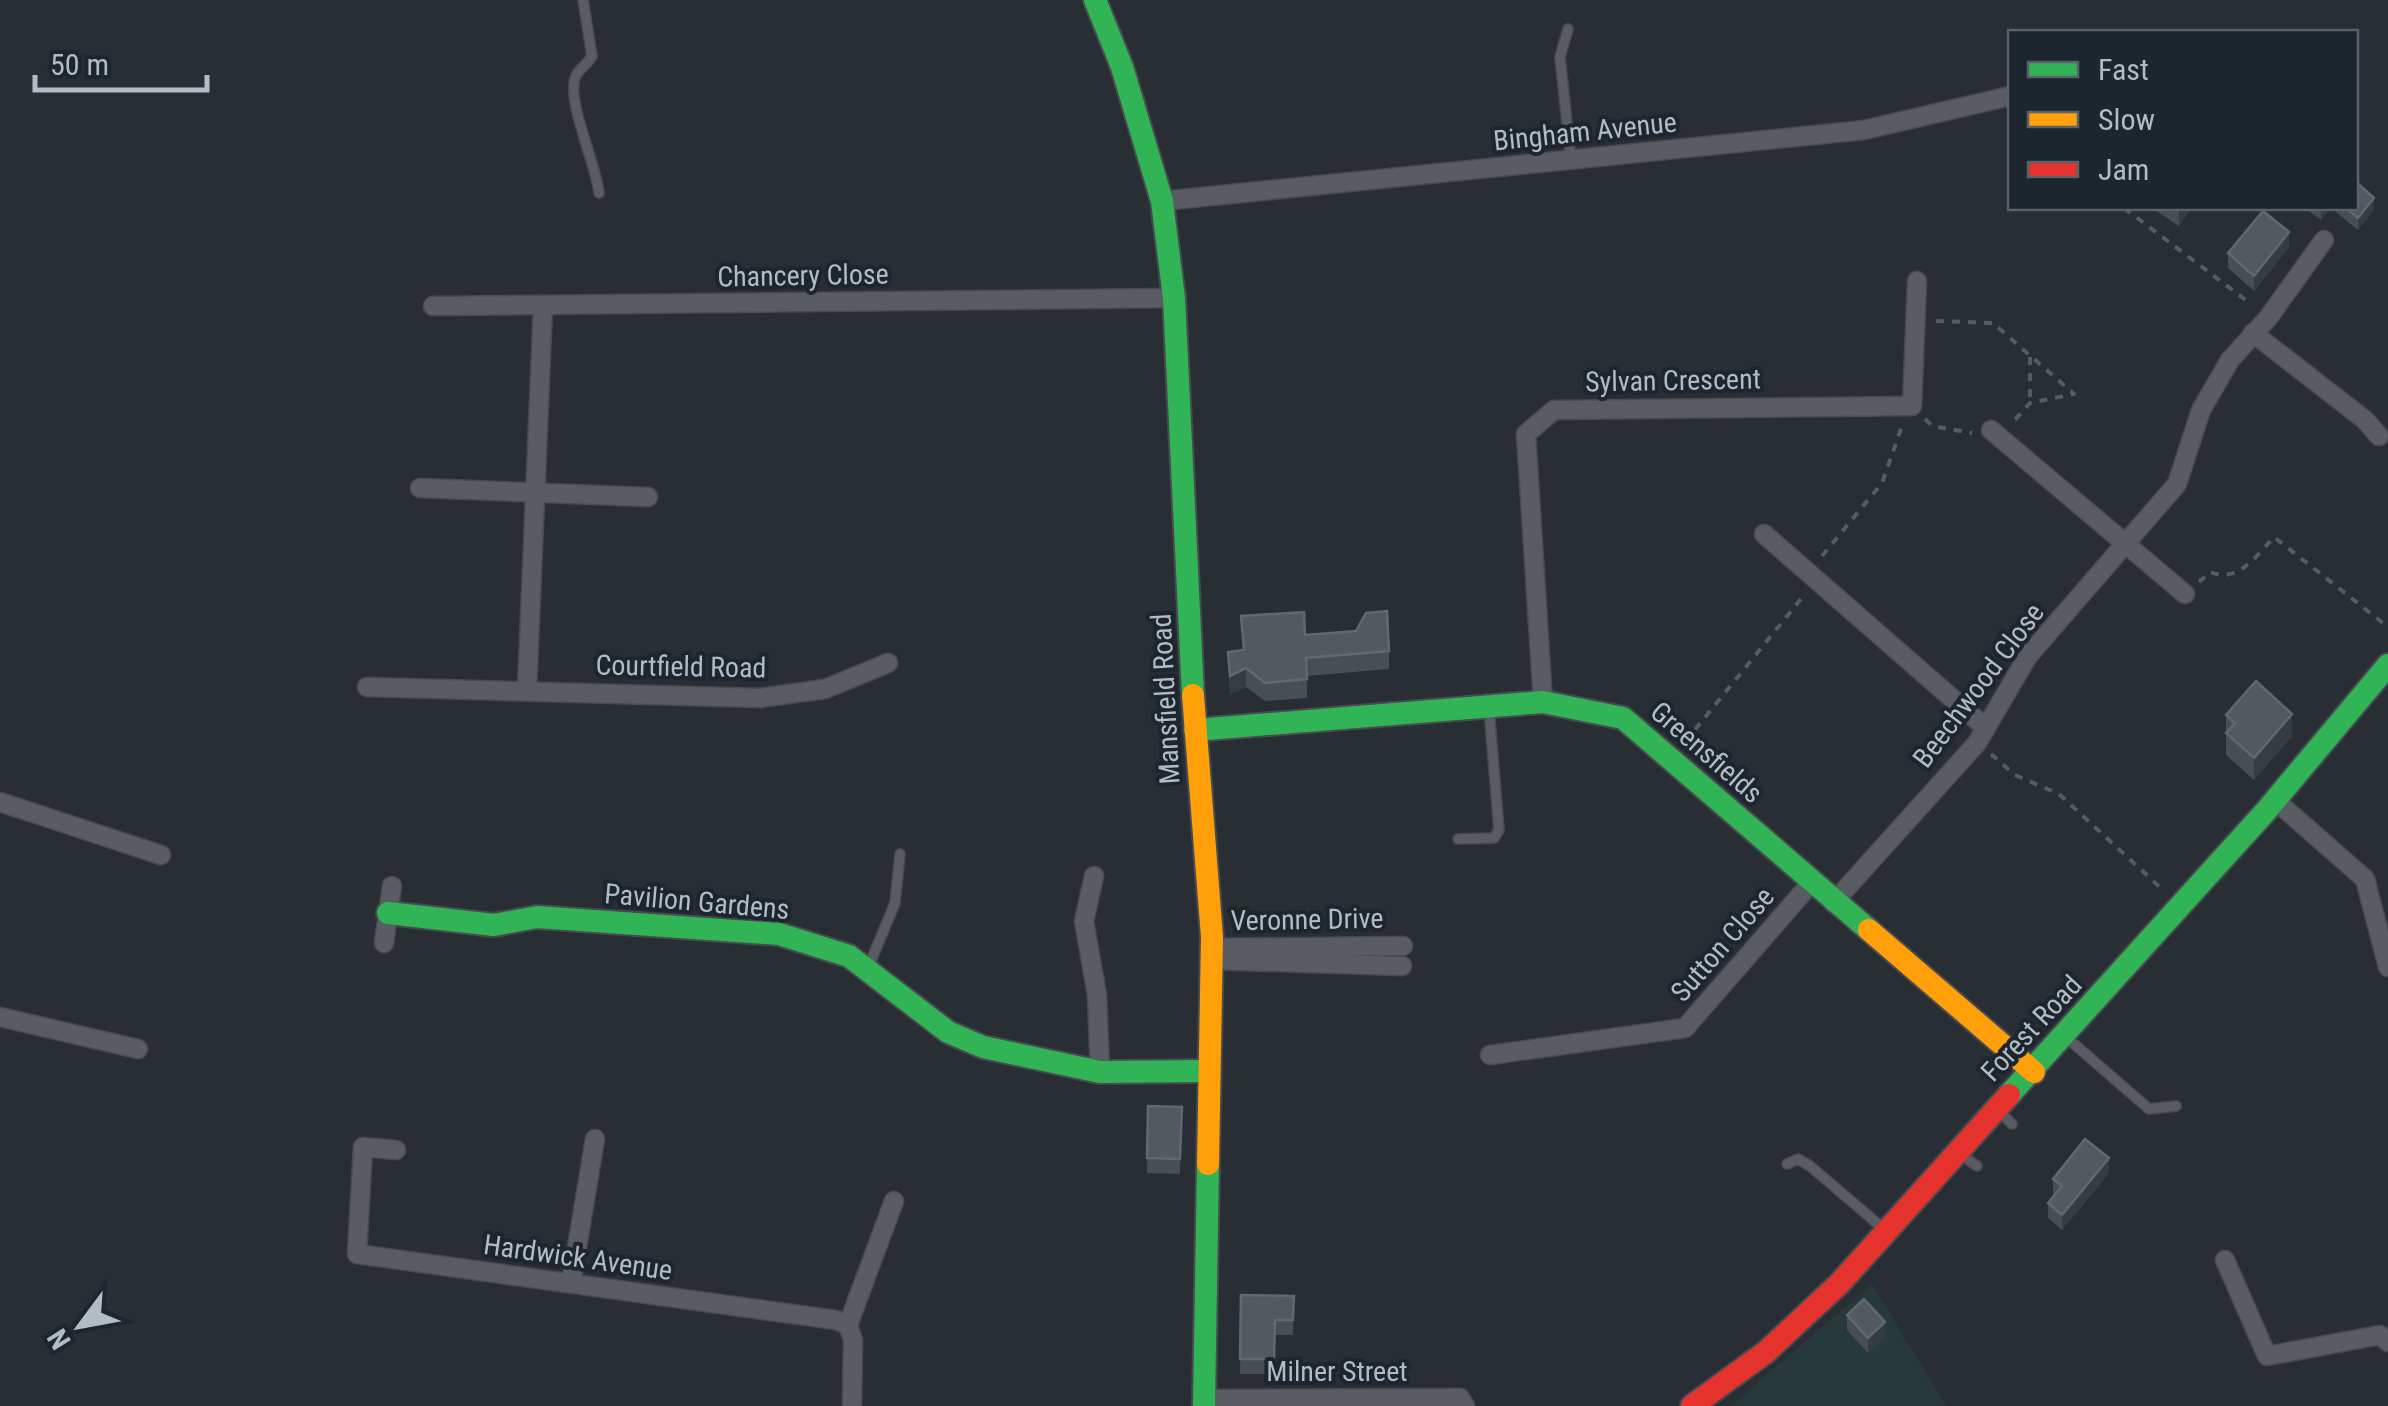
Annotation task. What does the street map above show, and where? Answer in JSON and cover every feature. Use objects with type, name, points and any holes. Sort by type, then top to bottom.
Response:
[{"type":"street","name":"Mansfield Road","points":[[1095,0],[1122,67],[1162,201],[1174,298],[1195,730],[1211,954],[1204,1402]]},
{"type":"street","name":"Bingham Avenue","points":[[1162,201],[1864,130],[2008,96]]},
{"type":"street","name":"Beechwood Close","points":[[1834,903],[1982,735],[2028,656],[2176,484],[2200,410],[2230,360],[2268,318],[2324,240]]},
{"type":"street","points":[[1912,406],[1917,281]]},
{"type":"street","name":"Chancery Close","points":[[433,306],[1174,298]]},
{"type":"street","points":[[527,690],[543,305]]},
{"type":"street","points":[[2252,333],[2365,420],[2380,436]]},
{"type":"street","name":"Sylvan Crescent","points":[[1543,702],[1526,434],[1554,410],[1912,406]]},
{"type":"street","points":[[1995,434],[2185,594]]},
{"type":"street","points":[[420,488],[648,497]]},
{"type":"street","points":[[1764,534],[1982,735]]},
{"type":"street","name":"Courtfield Road","points":[[368,688],[760,698],[825,689],[888,662]]},
{"type":"street","name":"Forest Road","points":[[1692,1406],[1766,1352],[1839,1284],[1887,1231],[1968,1159],[2005,1116],[2034,1072],[2275,800],[2388,665]]},
{"type":"street","name":"Greensfields","points":[[1195,730],[1543,702],[1623,718],[2034,1072]]},
{"type":"street","points":[[2275,800],[2364,879],[2388,968]]},
{"type":"street","points":[[0,802],[162,854]]},
{"type":"street","points":[[1094,876],[1084,921],[1097,995],[1100,1072]]},
{"type":"street","name":"Sutton Close","points":[[1490,1054],[1685,1028],[1811,883]]},
{"type":"street","points":[[384,943],[392,886]]},
{"type":"street","name":"Pavilion Gardens","points":[[388,914],[494,926],[538,917],[779,934],[849,956],[948,1032],[983,1048],[1100,1072],[1208,1071]]},
{"type":"street","name":"Veronne Drive","points":[[1211,954],[1404,946]]},
{"type":"street","points":[[1211,954],[1402,966]]},
{"type":"street","points":[[0,1017],[138,1049]]},
{"type":"street","points":[[570,1284],[595,1139]]},
{"type":"street","name":"Hardwick Avenue","points":[[396,1150],[363,1147],[357,1254],[848,1325]]},
{"type":"street","points":[[852,1406],[853,1340],[848,1325],[894,1201]]},
{"type":"street","points":[[2225,1260],[2267,1356],[2380,1335],[2388,1342]]},
{"type":"street","name":"Milner Street","points":[[1204,1402],[1460,1398],[1464,1406]]},
{"type":"lane","points":[[583,0],[592,56],[576,74],[573,86],[579,130],[597,168],[599,194]]},
{"type":"lane","points":[[1568,30],[1560,58],[1571,160]]},
{"type":"lane","points":[[1458,839],[1494,838],[1500,830],[1489,706]]},
{"type":"lane","points":[[866,970],[896,903],[900,854]]},
{"type":"lane","points":[[2066,1036],[2149,1108],[2176,1106]]},
{"type":"lane","points":[[1787,1164],[1798,1159],[1810,1166],[1887,1231]]},
{"type":"path","points":[[2127,210],[2268,318]]},
{"type":"path","points":[[1670,760],[1806,593],[1803,581],[1808,573],[1882,483],[1912,406],[1932,426],[1977,434],[1983,439],[1995,434],[2030,403],[2074,394],[1993,323],[1916,320]]},
{"type":"path","points":[[2030,356],[2030,403]]},
{"type":"path","points":[[2185,594],[2210,572],[2218,576],[2242,572],[2274,537],[2388,627]]},
{"type":"path","points":[[1982,735],[2015,775],[2059,794],[2181,906]]},
{"type":"shaded area","points":[[1872,1284],[1946,1406],[1731,1406]]},
{"type":"building","points":[[2358,184],[2374,198],[2358,218],[2348,210],[2358,210]]},
{"type":"building","points":[[2263,211],[2289,232],[2254,276],[2228,253]]},
{"type":"building","points":[[1387,611],[1389,651],[1306,658],[1307,679],[1265,683],[1246,668],[1230,676],[1228,652],[1244,650],[1241,616],[1304,612],[1305,635],[1356,631],[1366,613]]},
{"type":"building","points":[[2256,681],[2292,714],[2254,758],[2226,733],[2235,723],[2226,715]]},
{"type":"building","points":[[1148,1106],[1182,1107],[1180,1159],[1147,1158]]},
{"type":"building","points":[[2085,1139],[2109,1158],[2062,1215],[2048,1203],[2062,1186],[2053,1179]]},
{"type":"building","points":[[1241,1295],[1294,1296],[1293,1320],[1275,1320],[1274,1359],[1240,1359]]},
{"type":"building","points":[[1864,1299],[1885,1322],[1868,1338],[1847,1315]]},
{"type":"traffic: fast","points":[[1095,0],[1122,67],[1162,201],[1174,298],[1193,695]]},
{"type":"traffic: fast","points":[[2009,1095],[2266,811],[2388,665]]},
{"type":"traffic: fast","points":[[1195,730],[1543,702],[1623,718],[1869,930]]},
{"type":"traffic: fast","points":[[388,913],[494,925],[537,917],[779,934],[849,956],[948,1032],[983,1047],[1100,1072],[1208,1071]]},
{"type":"traffic: fast","points":[[1204,1406],[1208,1164]]},
{"type":"traffic: slow","points":[[1193,695],[1212,937],[1208,1164]]},
{"type":"traffic: slow","points":[[1869,930],[2034,1072]]},
{"type":"traffic: jam","points":[[1692,1406],[1766,1352],[1839,1284],[2009,1095]]}]
